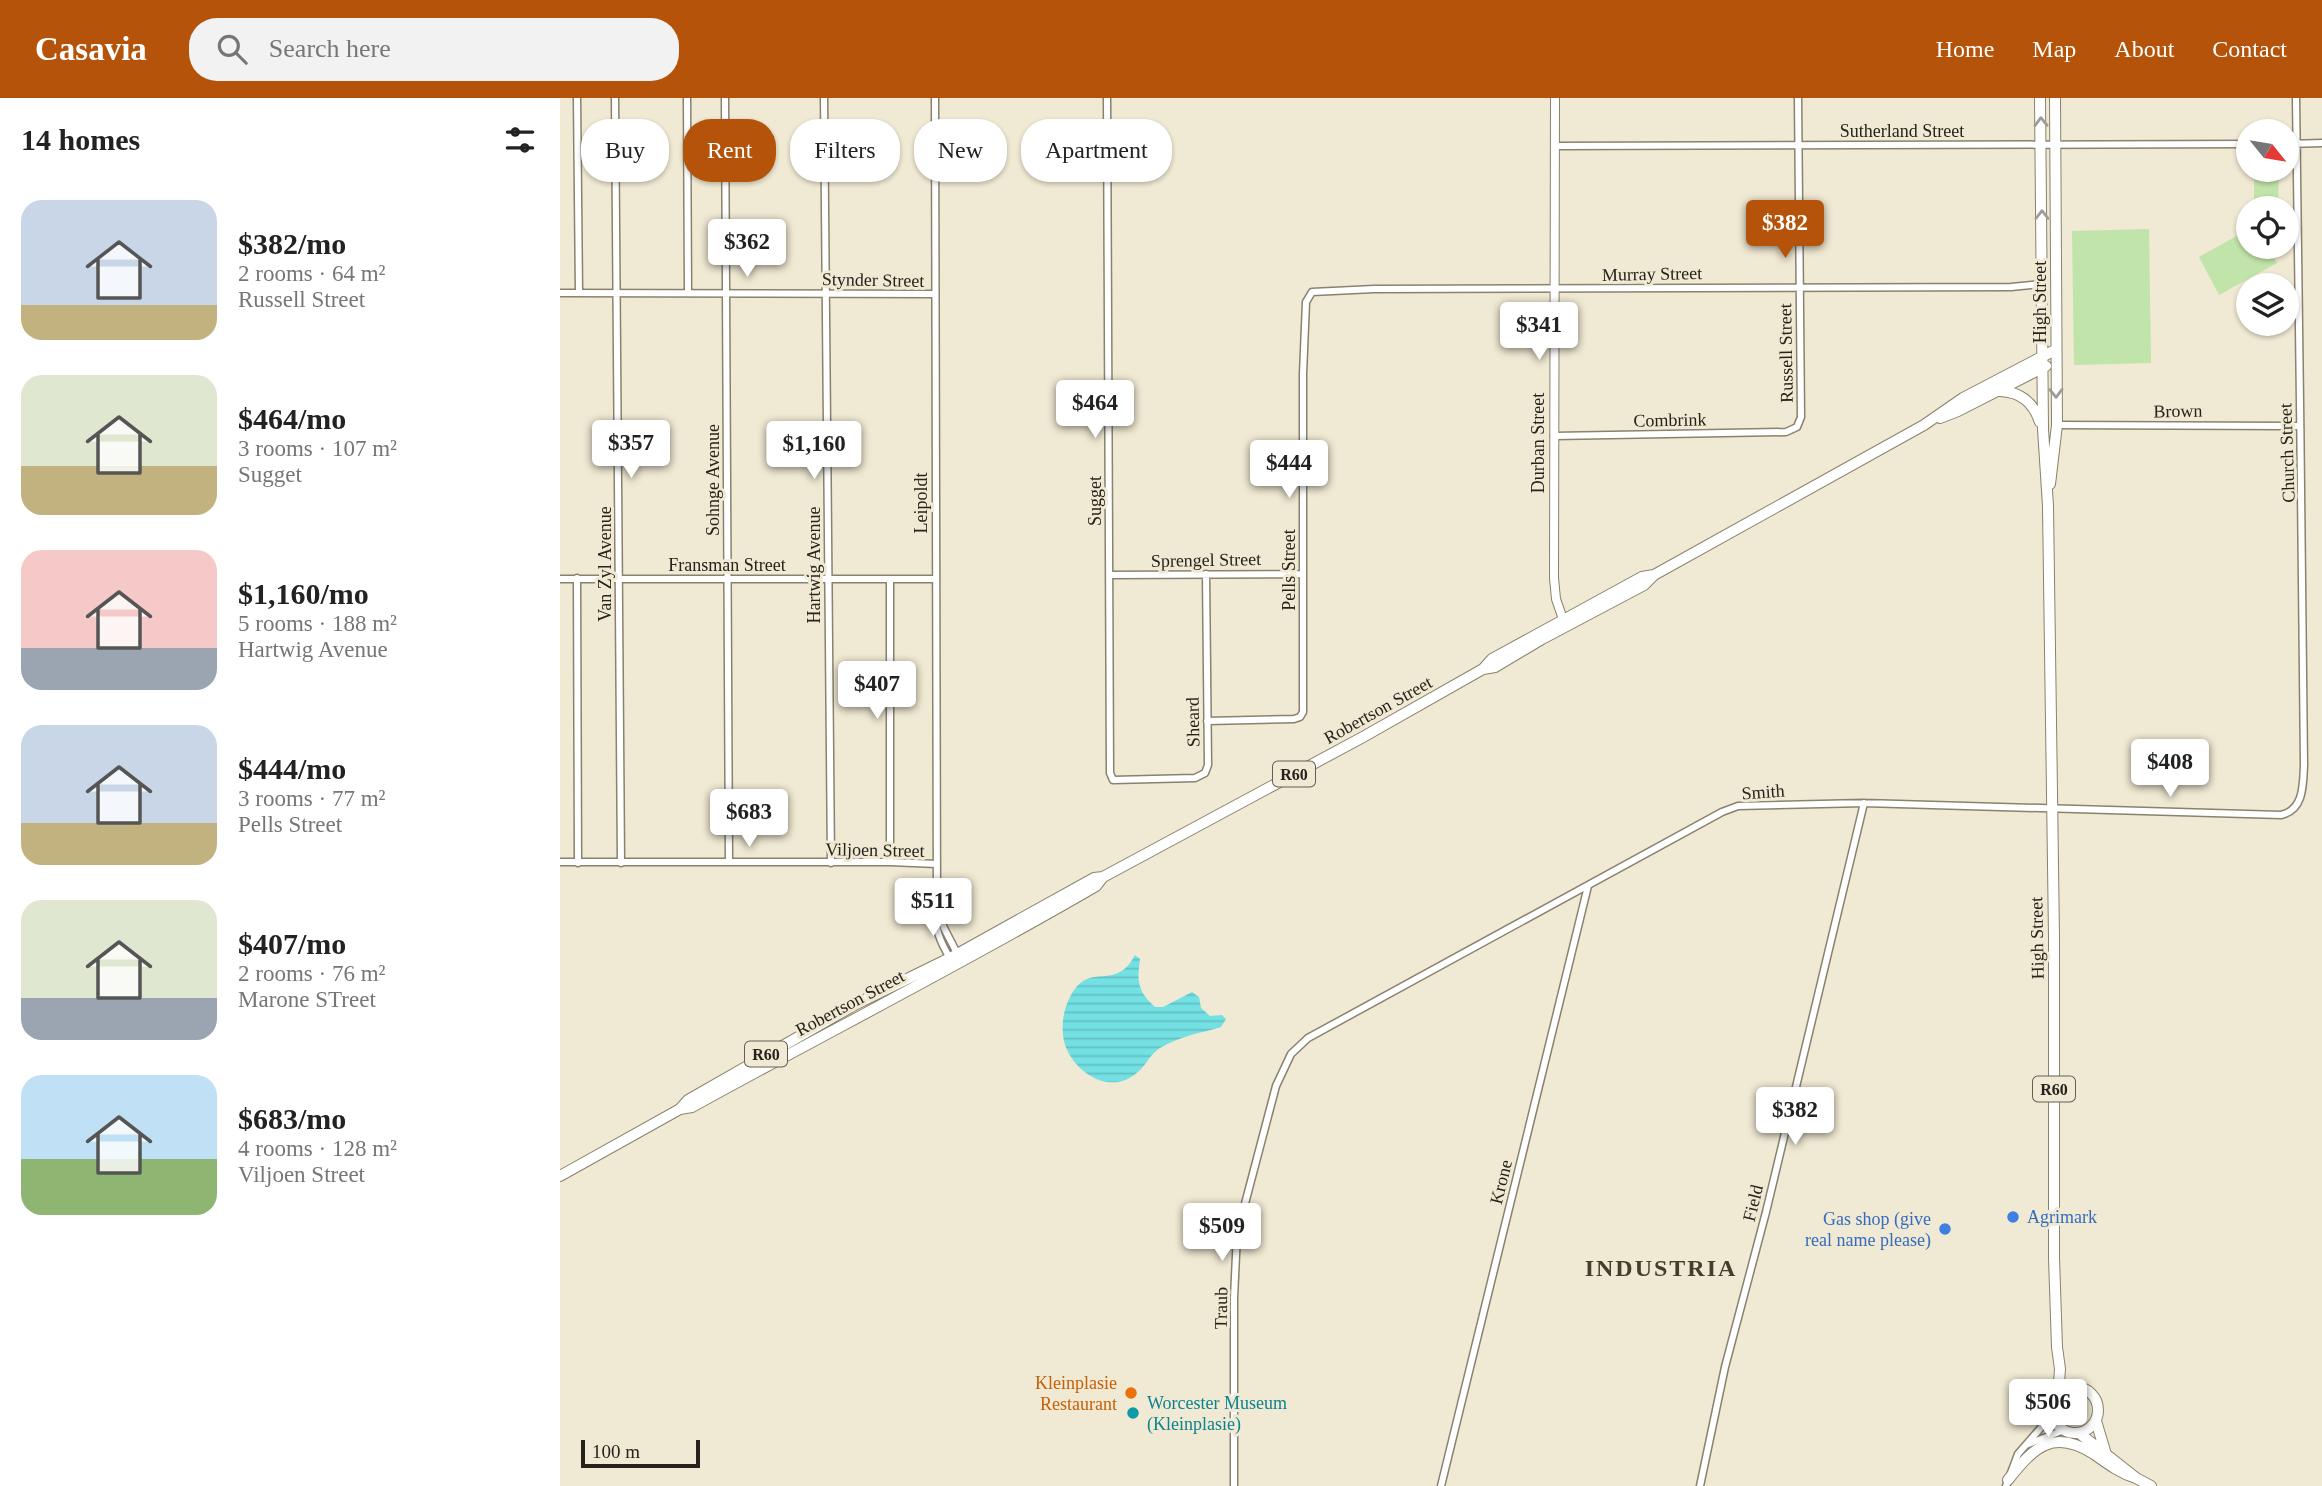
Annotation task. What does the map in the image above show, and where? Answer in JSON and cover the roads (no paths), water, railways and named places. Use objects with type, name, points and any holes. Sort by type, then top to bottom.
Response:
[{"type":"main road","name":"High Street","points":[[2040,98],[2043,429],[2048,506],[2050,809],[2054,936],[2054,1258],[2056,1338],[2060,1369],[2052,1415]]},
{"type":"main road","name":"High Street","points":[[2048,506],[2057,425],[2055,98]]},
{"type":"main road","name":"Robertson Street","points":[[560,1176],[680,1109],[688,1100],[786,1042],[856,1004],[956,960],[1094,878],[1103,877],[1363,737],[1483,669],[1492,659],[1564,623],[1642,577],[1654,575],[1924,425],[1963,398],[2055,355]]},
{"type":"main road","name":"Robertson Street","points":[[1924,425],[1997,391],[2042,362]]},
{"type":"main road","points":[[1997,391],[2016,394],[2028,401],[2036,411],[2043,429]]},
{"type":"main road","points":[[2060,1369],[2075,1387]]},
{"type":"main road","points":[[2057,1396],[2064,1390],[2075,1387],[2087,1390],[2093,1395],[2098,1410],[2096,1421],[2105,1451]]},
{"type":"main road","points":[[2052,1415],[2064,1430],[2079,1433],[2136,1478]]},
{"type":"main road","points":[[2079,1433],[2087,1430],[2096,1421]]},
{"type":"main road","points":[[2007,1483],[2031,1452],[2053,1443],[2068,1442],[2086,1450],[2118,1471],[2151,1486]]},
{"type":"street","points":[[577,98],[579,293]]},
{"type":"street","name":"Van Zyl Avenue","points":[[615,98],[621,863]]},
{"type":"street","points":[[687,98],[688,293]]},
{"type":"street","name":"Sohnge Avenue","points":[[725,98],[729,862]]},
{"type":"street","name":"Hartwig Avenue","points":[[824,98],[831,863]]},
{"type":"street","name":"Leipoldt","points":[[935,98],[937,908],[956,960]]},
{"type":"street","name":"Sugget","points":[[1107,98],[1112,778]]},
{"type":"street","name":"Durban Street","points":[[1555,98],[1554,578],[1556,599],[1564,623]]},
{"type":"street","name":"Russell Street","points":[[1786,432],[1797,427],[1801,417],[1798,98]]},
{"type":"street","name":"Church Street","points":[[2296,98],[2296,119]]},
{"type":"street","points":[[2300,144],[2322,143]]},
{"type":"street","name":"Sutherland Street","points":[[1555,146],[2236,144]]},
{"type":"street","name":"Church Street","points":[[2296,182],[2304,765],[2302,793],[2297,806]]},
{"type":"street","name":"Murray Street","points":[[1307,296],[1321,290],[2011,287],[2042,284]]},
{"type":"street","name":"Stynder Street","points":[[560,293],[934,294]]},
{"type":"street","name":"Pells Street","points":[[1207,721],[1294,719],[1300,717],[1303,710],[1303,374],[1307,296]]},
{"type":"street","name":"Brown","points":[[2057,425],[2299,426]]},
{"type":"street","name":"Combrink","points":[[1554,436],[1786,432]]},
{"type":"street","name":"Sheard","points":[[1112,778],[1195,778],[1205,773],[1208,765],[1206,574]]},
{"type":"street","name":"Sprengel Street","points":[[1110,575],[1303,574]]},
{"type":"street","points":[[577,578],[578,863]]},
{"type":"street","name":"Fransman Street","points":[[560,579],[935,579]]},
{"type":"street","points":[[890,579],[890,862]]},
{"type":"street","name":"Smith","points":[[1291,1054],[1308,1038],[1722,812],[1738,806],[1864,803],[2281,816],[2293,811],[2297,806]]},
{"type":"street","name":"Field","points":[[1700,1486],[1725,1367],[1766,1212],[1864,803]]},
{"type":"street","name":"Viljoen Street","points":[[560,862],[937,864]]},
{"type":"street","name":"Krone","points":[[1441,1486],[1588,886]]},
{"type":"street","name":"Traub","points":[[1234,1486],[1234,1298],[1237,1234],[1276,1086],[1291,1054]]},
{"type":"street","points":[[2007,1483],[2018,1454],[2052,1415]]},
{"type":"street","points":[[2024,1445],[2064,1430]]},
{"type":"water","points":[[1135,955],[1140,959],[1139,980],[1142,991],[1155,1007],[1163,1007],[1192,992],[1199,997],[1201,1008],[1210,1016],[1222,1015],[1226,1019],[1221,1027],[1160,1048],[1129,1078],[1119,1082],[1099,1080],[1081,1069],[1068,1052],[1063,1031],[1065,1008],[1079,985],[1087,979],[1119,972]]},
{"type":"place","name":"Agrimark","points":[[2013,1217]]},
{"type":"place","name":"Gas shop (give real name please)","points":[[1945,1229]]},
{"type":"place","name":"Kleinplasie Restaurant","points":[[1131,1393]]},
{"type":"place","name":"Worcester Museum (Kleinplasie)","points":[[1133,1413]]},
{"type":"district","name":"INDUSTRIA","points":[[1661,1268]]}]
